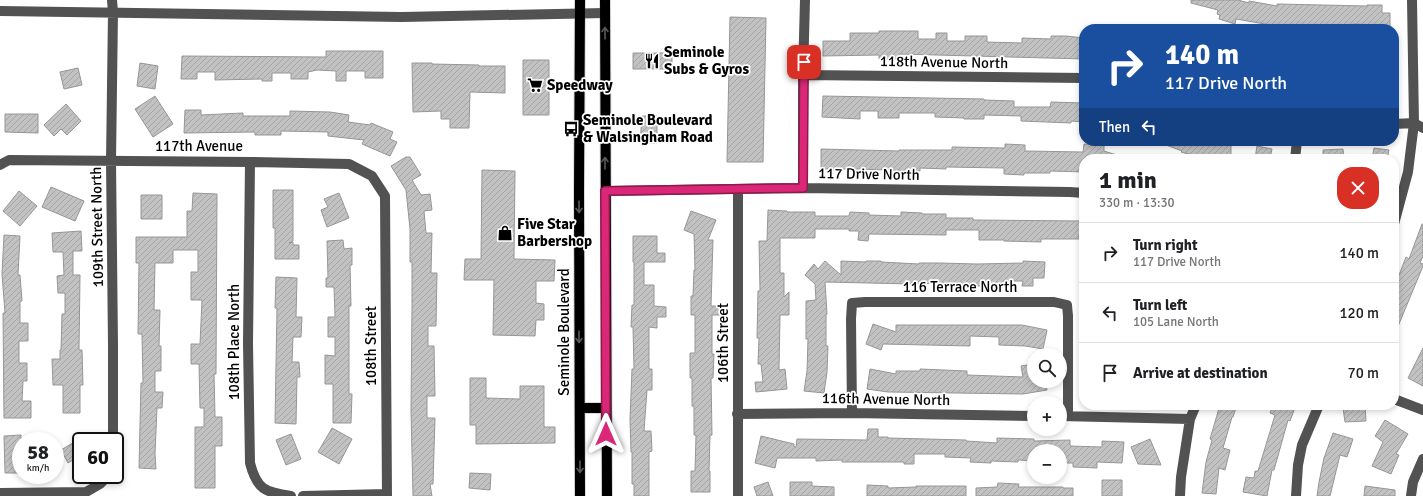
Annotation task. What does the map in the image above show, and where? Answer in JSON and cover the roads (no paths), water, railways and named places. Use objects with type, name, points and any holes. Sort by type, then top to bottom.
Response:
[{"type":"main road","name":"Seminole Boulevard","points":[[580,0],[578,191],[580,496]]},
{"type":"main road","points":[[605,0],[607,496]]},
{"type":"main road","points":[[580,408],[606,408]]},
{"type":"street","name":"109th Street North","points":[[112,0],[111,160],[114,345],[113,432]]},
{"type":"street","points":[[803,188],[803,75],[805,0]]},
{"type":"street","points":[[1399,205],[1419,126],[1412,0]]},
{"type":"street","points":[[0,11],[402,17],[605,13]]},
{"type":"street","name":"118th Avenue North","points":[[803,75],[1079,78]]},
{"type":"street","points":[[1399,124],[1419,126]]},
{"type":"street","name":"117th Avenue","points":[[0,164],[9,160],[349,164],[372,176],[385,196]]},
{"type":"street","name":"108th Place North","points":[[250,162],[248,344],[250,463],[254,477],[263,488],[272,493],[291,496]]},
{"type":"street","name":"117 Drive North","points":[[605,191],[803,188],[1079,193]]},
{"type":"street","name":"106th Street","points":[[738,190],[738,496]]},
{"type":"street","name":"108th Street","points":[[385,196],[387,495]]},
{"type":"street","name":"116 Terrace North","points":[[852,413],[852,303],[1054,302],[1067,305],[1068,316],[1065,396]]},
{"type":"street","points":[[1399,401],[1423,410]]},
{"type":"street","points":[[1180,496],[1190,419],[1194,410]]},
{"type":"street","points":[[1296,496],[1298,465],[1302,445],[1317,410]]},
{"type":"street","name":"116th Avenue North","points":[[737,414],[852,413],[1027,416]]},
{"type":"street","points":[[1067,416],[1190,419]]},
{"type":"street","points":[[1411,496],[1413,482],[1423,459]]},
{"type":"street","points":[[0,493],[86,492],[100,484]]},
{"type":"street","points":[[303,496],[387,495]]},
{"type":"place","name":"Seminole Subs & Gyros","points":[[652,61]]},
{"type":"place","name":"Speedway","points":[[535,85]]},
{"type":"place","name":"Seminole Boulevard & Walsingham Road","points":[[571,129]]},
{"type":"place","name":"Five Star Barbershop","points":[[505,233]]}]
